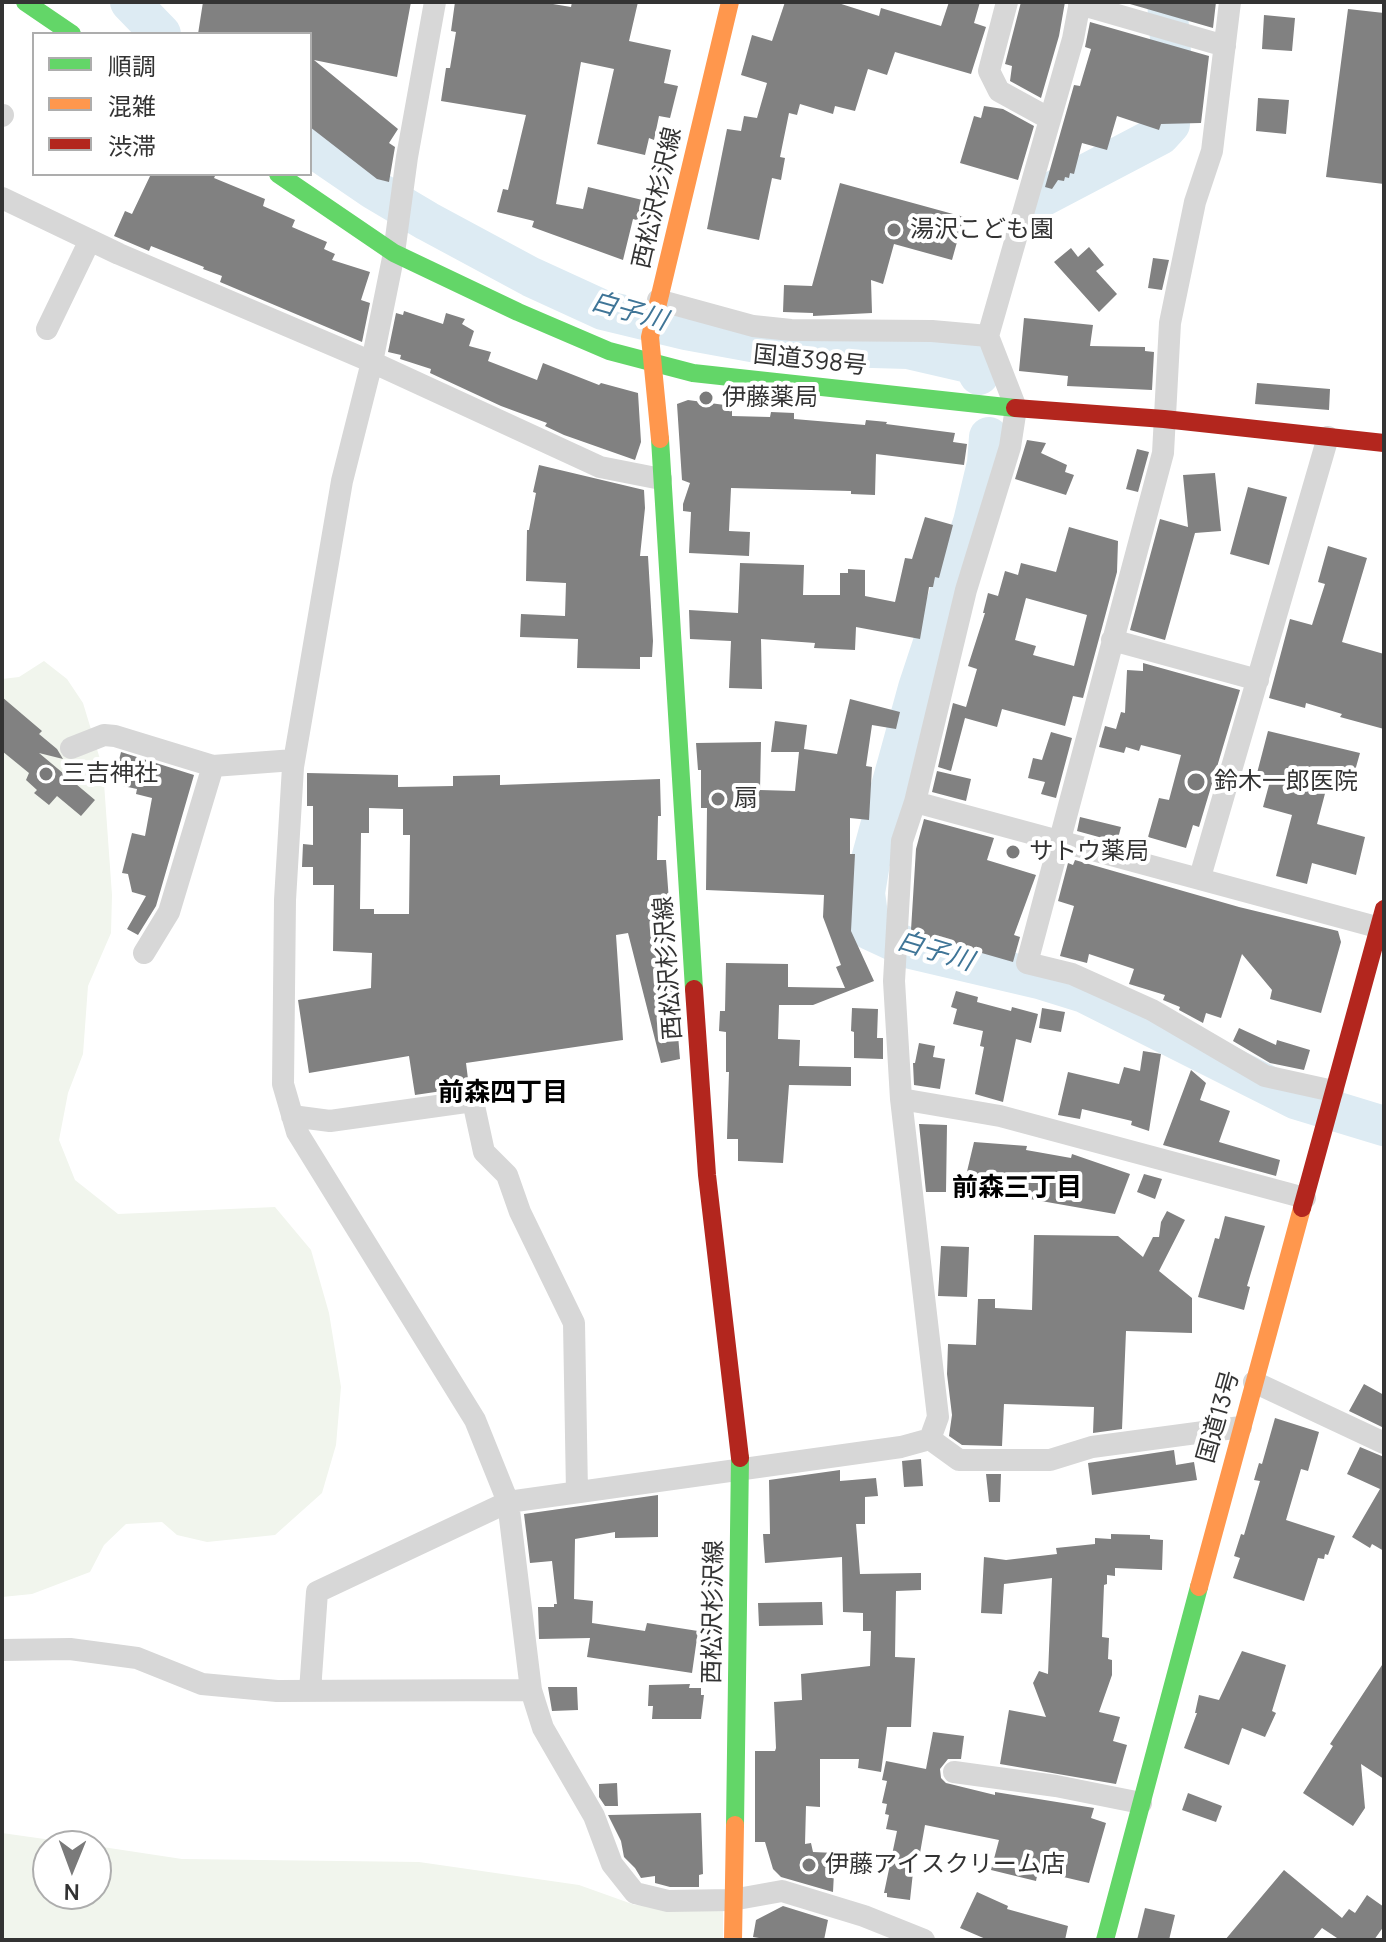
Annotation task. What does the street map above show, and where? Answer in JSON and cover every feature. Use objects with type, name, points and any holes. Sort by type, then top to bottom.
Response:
[{"type":"main road","points":[[25,2],[69,32]]},
{"type":"main road","name":"西松沢杉沢線","points":[[730,2],[650,337],[655,365],[707,1175],[741,1470],[733,1940]]},
{"type":"main road","name":"国道398号","points":[[281,176],[395,243],[544,324],[609,351],[655,365],[693,373],[1016,408],[1164,419],[1384,443]]},
{"type":"main road","name":"国道13号","points":[[1105,1940],[1241,1427],[1382,922]]},
{"type":"street","points":[[435,2],[395,243],[372,362],[342,481],[294,760],[285,900],[283,1084],[297,1132],[475,1420],[508,1502],[531,1690],[543,1728],[594,1816],[612,1864],[635,1893],[668,1901],[732,1900],[782,1891],[864,1916],[924,1940]]},
{"type":"street","points":[[1007,2],[989,71],[999,91],[1050,119]]},
{"type":"street","points":[[1230,2],[1212,151],[1195,202],[1170,323],[1163,453],[1027,963],[1072,974],[1152,1010],[1265,1076],[1333,1091]]},
{"type":"street","points":[[930,1439],[938,1417],[901,1099],[894,981],[897,914],[902,841],[915,802],[966,590],[1010,447],[1016,408],[988,336],[1073,39],[1080,3],[1225,46]]},
{"type":"street","points":[[2,198],[600,467],[661,479]]},
{"type":"street","points":[[47,329],[90,240]]},
{"type":"street","points":[[657,304],[753,326],[791,330],[932,331],[988,336]]},
{"type":"street","points":[[1200,877],[1328,437]]},
{"type":"street","points":[[1112,640],[1258,680]]},
{"type":"street","points":[[71,748],[104,735],[213,766],[294,760]]},
{"type":"street","points":[[144,953],[169,912],[213,766]]},
{"type":"street","points":[[915,802],[1382,922]]},
{"type":"street","points":[[901,1099],[1000,1116],[1305,1198]]},
{"type":"street","points":[[292,1116],[330,1121],[473,1101],[484,1152],[507,1175],[520,1212],[574,1323],[577,1492]]},
{"type":"street","points":[[1254,1382],[1384,1443]]},
{"type":"street","points":[[930,1439],[959,1460],[1050,1460],[1092,1447],[1241,1427]]},
{"type":"street","points":[[310,1691],[317,1592],[508,1502],[901,1447],[930,1439]]},
{"type":"street","points":[[2,1650],[70,1649],[137,1658],[202,1684],[277,1691],[531,1690]]},
{"type":"street","points":[[954,1772],[1056,1786],[1141,1803]]},
{"type":"shaded area","points":[[44,661],[67,679],[83,703],[103,769],[112,895],[111,933],[88,986],[83,1054],[68,1093],[59,1140],[75,1180],[118,1214],[275,1207],[311,1250],[329,1313],[341,1387],[336,1445],[322,1493],[275,1535],[207,1542],[177,1535],[162,1522],[126,1524],[104,1545],[90,1572],[32,1594],[2,1597],[2,679],[19,677]]},
{"type":"shaded area","points":[[2,1833],[32,1837],[32,1910],[112,1910],[112,1848],[182,1859],[419,1862],[579,1885],[635,1905],[723,1908],[723,1940],[2,1940]]},
{"type":"building","points":[[203,2],[411,2],[397,77],[314,60],[398,129],[389,143],[395,147],[389,182],[377,179],[312,129],[312,32],[198,32]]},
{"type":"building","points":[[455,2],[541,2],[571,7],[572,2],[638,2],[629,41],[671,50],[664,83],[678,86],[670,118],[659,116],[654,140],[649,138],[645,155],[597,144],[614,69],[581,62],[556,204],[583,209],[588,187],[655,203],[650,224],[633,219],[623,260],[532,227],[534,221],[497,212],[503,189],[508,190],[526,115],[441,101],[456,32],[451,31]]},
{"type":"building","points":[[785,2],[835,2],[879,16],[881,8],[941,26],[949,2],[980,2],[974,23],[986,27],[971,74],[895,52],[887,75],[868,69],[855,111],[835,106],[833,114],[800,104],[797,115],[789,113],[780,157],[785,158],[781,180],[772,178],[759,240],[707,229],[727,129],[741,131],[744,116],[757,118],[767,83],[741,75],[752,35],[772,41]]},
{"type":"building","points":[[1021,2],[1065,2],[1059,36],[1041,98],[1010,81],[1012,66],[1005,64]]},
{"type":"building","points":[[1123,2],[1216,2],[1213,28]]},
{"type":"building","points":[[1348,9],[1384,13],[1384,184],[1326,177]]},
{"type":"building","points":[[1264,15],[1295,18],[1292,51],[1262,49]]},
{"type":"building","points":[[1090,22],[1209,56],[1201,123],[1161,124],[1159,130],[1117,116],[1107,150],[1082,143],[1074,174],[1070,173],[1064,181],[1058,180],[1052,189],[1045,187],[1074,85],[1080,86],[1091,49],[1085,47]]},
{"type":"building","points":[[1258,98],[1289,100],[1286,134],[1256,131]]},
{"type":"building","points":[[984,106],[1003,109],[1034,126],[1018,180],[960,163],[974,116],[981,118]]},
{"type":"building","points":[[150,176],[215,176],[265,199],[263,206],[295,220],[292,227],[327,242],[324,249],[335,254],[332,260],[370,272],[361,300],[370,303],[362,342],[220,282],[222,276],[204,267],[151,246],[149,251],[114,236],[125,211],[132,214]]},
{"type":"building","name":"湯沢こども園","points":[[840,183],[964,217],[952,260],[894,244],[883,284],[871,280],[872,313],[813,316],[813,313],[783,312],[784,285],[812,286]]},
{"type":"building","points":[[1089,247],[1104,265],[1096,271],[1117,294],[1099,312],[1054,262],[1071,248],[1078,257]]},
{"type":"building","points":[[1153,258],[1169,260],[1162,290],[1148,288]]},
{"type":"building","points":[[404,311],[443,324],[446,313],[465,319],[462,324],[474,331],[469,346],[491,352],[488,361],[537,380],[543,363],[599,385],[638,393],[641,442],[635,460],[564,435],[545,426],[547,423],[501,406],[430,373],[431,369],[388,352],[396,313],[403,315]]},
{"type":"building","points":[[1024,318],[1093,325],[1090,346],[1145,347],[1145,351],[1154,352],[1152,390],[1067,386],[1068,376],[1019,371]]},
{"type":"building","points":[[1257,383],[1330,389],[1329,410],[1255,404]]},
{"type":"building","points":[[688,400],[732,406],[732,416],[770,417],[771,412],[794,413],[794,419],[865,425],[866,420],[955,433],[953,442],[967,444],[964,465],[876,454],[875,495],[851,494],[851,491],[731,488],[729,531],[750,532],[749,556],[689,553],[691,512],[683,511],[683,504],[690,483],[682,480],[677,404]]},
{"type":"building","points":[[1027,440],[1046,443],[1041,453],[1067,465],[1065,472],[1074,475],[1066,495],[1015,479]]},
{"type":"building","points":[[1137,449],[1149,452],[1138,492],[1126,489]]},
{"type":"building","points":[[539,465],[644,490],[640,556],[648,556],[653,641],[652,657],[640,657],[640,669],[577,668],[578,639],[520,637],[521,614],[565,616],[566,583],[526,581],[527,530]]},
{"type":"building","points":[[1215,473],[1221,531],[1195,533],[1165,640],[1130,630],[1160,519],[1188,527],[1183,475]]},
{"type":"building","points":[[1248,487],[1287,497],[1269,565],[1230,554]]},
{"type":"building","points":[[925,517],[953,525],[939,578],[935,577],[933,587],[929,587],[920,639],[856,627],[855,650],[814,648],[815,643],[761,639],[762,689],[729,688],[731,641],[690,639],[689,610],[738,613],[740,563],[804,565],[803,595],[840,595],[840,573],[848,573],[848,569],[865,570],[865,596],[895,602],[905,558],[912,559]]},
{"type":"building","points":[[1069,527],[1118,541],[1117,572],[1083,698],[1073,696],[1065,726],[1002,709],[997,727],[965,718],[951,771],[938,767],[953,703],[966,707],[977,669],[968,666],[988,593],[998,596],[1005,571],[1018,575],[1021,563],[1056,572]],"holes":[[[1026,598],[1087,615],[1074,666],[1033,655],[1036,646],[1015,640]]]},
{"type":"building","points":[[1328,546],[1367,558],[1342,642],[1384,654],[1384,729],[1340,717],[1342,714],[1306,703],[1305,708],[1269,698],[1290,619],[1312,625],[1325,584],[1318,582]]},
{"type":"building","points":[[1143,663],[1240,690],[1199,827],[1193,825],[1186,848],[1148,837],[1159,798],[1169,800],[1181,755],[1141,745],[1139,751],[1126,747],[1124,753],[1099,747],[1105,726],[1116,729],[1121,712],[1125,713],[1127,670],[1143,671]]},
{"type":"building","points":[[2,697],[42,731],[39,734],[57,749],[63,759],[39,753],[95,800],[81,816],[57,796],[49,805],[34,793],[37,790],[26,780],[29,773],[2,751]]},
{"type":"building","points":[[850,699],[900,712],[896,729],[872,725],[866,766],[872,767],[869,820],[850,818],[850,854],[855,854],[851,931],[874,981],[813,1005],[779,1005],[778,1039],[800,1040],[799,1066],[851,1067],[851,1086],[789,1085],[783,1163],[738,1161],[738,1139],[727,1139],[729,1072],[726,1072],[726,1032],[719,1031],[720,1011],[725,1011],[726,963],[788,964],[788,987],[845,988],[836,967],[841,965],[823,917],[824,895],[706,890],[707,808],[701,808],[701,770],[698,770],[696,743],[761,742],[760,790],[795,791],[799,752],[771,752],[775,721],[807,725],[804,749],[837,754]]},
{"type":"building","points":[[1268,731],[1360,753],[1349,792],[1327,786],[1317,824],[1365,837],[1356,875],[1312,863],[1307,884],[1276,876],[1292,815],[1263,807],[1270,781],[1256,777]]},
{"type":"building","points":[[1051,732],[1072,738],[1056,798],[1041,794],[1045,782],[1028,778],[1033,758],[1042,760]]},
{"type":"building","points":[[121,752],[194,775],[156,906],[138,935],[127,929],[146,896],[132,892],[128,874],[122,873],[132,833],[145,836],[152,798],[136,794],[137,789],[123,786],[126,775],[116,772]]},
{"type":"building","points":[[937,771],[971,779],[966,801],[932,792]]},
{"type":"building","points":[[307,773],[398,775],[398,787],[453,786],[453,776],[500,775],[500,785],[660,779],[657,860],[666,860],[674,970],[674,1035],[678,1035],[680,1059],[661,1063],[628,933],[616,935],[623,1040],[466,1063],[469,1087],[415,1095],[409,1056],[309,1073],[298,1000],[371,988],[372,953],[333,951],[334,885],[313,885],[313,867],[302,867],[303,844],[313,845],[313,806],[307,806]],"holes":[[[369,808],[403,809],[403,835],[410,835],[409,914],[374,914],[374,909],[360,909],[361,833],[369,833]]]},
{"type":"building","points":[[1080,817],[1121,827],[1117,842],[1077,831]]},
{"type":"building","points":[[924,819],[994,838],[987,860],[1036,875],[1014,935],[1020,937],[1013,962],[940,941],[930,942],[930,938],[917,939],[917,933],[911,930],[916,849]]},
{"type":"building","points":[[1075,860],[1239,907],[1338,931],[1341,942],[1321,1013],[1270,999],[1272,990],[1242,954],[1221,1018],[1206,1013],[1203,1023],[1179,1010],[1180,1007],[1163,1000],[1165,995],[1129,984],[1134,969],[1089,954],[1087,963],[1060,956],[1074,906],[1058,901],[1068,863],[1073,865]]},
{"type":"building","points":[[956,991],[978,997],[977,1002],[1038,1014],[1031,1043],[1016,1039],[1003,1102],[975,1094],[984,1047],[980,1046],[983,1031],[953,1024],[957,1009],[951,1007]]},
{"type":"building","points":[[852,1008],[878,1009],[877,1038],[883,1038],[883,1059],[854,1058]]},
{"type":"building","points":[[1042,1008],[1065,1012],[1061,1032],[1039,1028]]},
{"type":"building","points":[[1239,1028],[1276,1045],[1277,1040],[1310,1050],[1304,1070],[1270,1063],[1233,1041]]},
{"type":"building","points":[[919,1043],[935,1046],[933,1057],[945,1059],[940,1089],[914,1085],[913,1063]]},
{"type":"building","points":[[1143,1051],[1161,1054],[1149,1131],[1131,1125],[1132,1121],[1082,1109],[1080,1119],[1058,1115],[1068,1072],[1119,1084],[1124,1067],[1140,1071]]},
{"type":"building","points":[[1191,1070],[1206,1083],[1200,1100],[1230,1111],[1219,1142],[1280,1160],[1276,1176],[1163,1145]]},
{"type":"building","points":[[919,1124],[947,1125],[946,1192],[926,1192]]},
{"type":"building","points":[[974,1142],[1027,1146],[1026,1150],[1071,1158],[1072,1154],[1130,1174],[1115,1214],[1024,1198],[1026,1189],[965,1180]]},
{"type":"building","points":[[1144,1174],[1162,1179],[1155,1199],[1137,1192]]},
{"type":"building","points":[[1167,1211],[1185,1220],[1159,1271],[1192,1298],[1192,1333],[1126,1331],[1122,1429],[1093,1433],[1094,1407],[1004,1404],[1002,1446],[962,1445],[949,1436],[952,1415],[947,1374],[948,1344],[976,1345],[978,1299],[995,1299],[995,1308],[1032,1310],[1034,1235],[1118,1236],[1143,1257],[1153,1237],[1159,1237],[1161,1222]]},
{"type":"building","points":[[1225,1216],[1265,1226],[1247,1286],[1250,1287],[1244,1310],[1198,1297],[1215,1238],[1219,1239]]},
{"type":"building","points":[[941,1246],[969,1247],[967,1297],[938,1296]]},
{"type":"building","points":[[1364,1384],[1384,1395],[1384,1428],[1349,1411]]},
{"type":"building","points":[[1275,1418],[1319,1432],[1308,1471],[1301,1469],[1286,1520],[1335,1536],[1328,1555],[1325,1554],[1324,1559],[1318,1558],[1304,1601],[1233,1578],[1240,1558],[1234,1556],[1241,1534],[1244,1535],[1260,1481],[1254,1480],[1259,1463],[1262,1464]]},
{"type":"building","points":[[1360,1447],[1384,1457],[1384,1551],[1372,1544],[1370,1548],[1352,1537],[1380,1489],[1347,1474]]},
{"type":"building","points":[[1174,1450],[1176,1465],[1194,1462],[1197,1480],[1092,1495],[1088,1463]]},
{"type":"building","points":[[921,1459],[923,1486],[904,1487],[902,1461]]},
{"type":"building","points":[[840,1470],[840,1481],[876,1478],[878,1496],[865,1497],[865,1524],[856,1524],[860,1574],[921,1573],[921,1590],[896,1591],[895,1657],[915,1658],[911,1727],[887,1727],[881,1772],[858,1768],[859,1759],[820,1759],[820,1807],[806,1806],[805,1844],[811,1843],[813,1852],[835,1853],[833,1892],[781,1877],[773,1869],[765,1842],[755,1842],[755,1751],[775,1751],[774,1702],[802,1700],[801,1674],[870,1666],[871,1631],[863,1631],[863,1613],[843,1612],[842,1557],[765,1563],[763,1534],[770,1534],[769,1480]]},
{"type":"building","points":[[986,1474],[1001,1474],[1000,1502],[989,1502]]},
{"type":"building","points":[[658,1495],[658,1537],[615,1538],[615,1532],[575,1539],[574,1599],[593,1601],[592,1623],[645,1631],[647,1623],[698,1631],[692,1673],[587,1657],[590,1638],[539,1639],[538,1607],[554,1607],[557,1604],[552,1561],[530,1563],[524,1514]]},
{"type":"building","points":[[1111,1534],[1150,1535],[1150,1539],[1163,1540],[1162,1570],[1115,1568],[1115,1576],[1107,1575],[1107,1584],[1104,1585],[1102,1637],[1109,1638],[1108,1659],[1112,1660],[1112,1675],[1099,1712],[1120,1717],[1113,1741],[1127,1745],[1116,1784],[1000,1764],[1009,1710],[1046,1717],[1033,1683],[1039,1671],[1048,1674],[1052,1578],[1004,1584],[1002,1614],[981,1613],[984,1557],[1006,1560],[1057,1554],[1056,1548],[1095,1544],[1095,1538],[1111,1539]]},
{"type":"building","points":[[822,1602],[823,1625],[759,1626],[758,1603]]},
{"type":"building","points":[[1242,1651],[1286,1665],[1272,1711],[1276,1713],[1265,1737],[1242,1728],[1229,1765],[1184,1748],[1197,1713],[1199,1695],[1219,1700]]},
{"type":"building","points":[[1384,1662],[1384,1779],[1361,1764],[1365,1808],[1353,1826],[1303,1793],[1333,1746],[1330,1744]]},
{"type":"building","points":[[690,1684],[689,1688],[701,1688],[701,1695],[704,1695],[701,1719],[652,1719],[653,1706],[648,1706],[649,1685]]},
{"type":"building","points":[[548,1687],[577,1687],[578,1710],[552,1711]]},
{"type":"building","points":[[933,1732],[964,1736],[961,1759],[948,1759],[940,1769],[941,1778],[946,1783],[995,1795],[995,1792],[1094,1808],[1091,1818],[1106,1823],[1089,1883],[1038,1871],[1036,1881],[991,1870],[999,1840],[925,1825],[920,1853],[914,1863],[910,1900],[887,1897],[884,1893],[897,1831],[886,1829],[889,1815],[885,1814],[887,1804],[882,1803],[887,1781],[882,1780],[886,1761],[926,1769]]},
{"type":"building","points":[[617,1783],[618,1806],[605,1806],[599,1797],[599,1784]]},
{"type":"building","points":[[1188,1793],[1222,1806],[1216,1822],[1182,1810]]},
{"type":"building","points":[[701,1813],[703,1874],[699,1875],[699,1887],[670,1887],[655,1883],[655,1876],[641,1878],[624,1857],[621,1841],[608,1815]]},
{"type":"building","points":[[1284,1870],[1342,1918],[1349,1909],[1355,1913],[1367,1895],[1384,1907],[1384,1926],[1374,1940],[1340,1940],[1322,1928],[1312,1940],[1225,1940]]},
{"type":"building","points":[[977,1892],[1008,1906],[1007,1909],[1068,1926],[1065,1940],[988,1940],[960,1928]]},
{"type":"building","points":[[783,1906],[828,1920],[824,1940],[758,1940],[753,1937],[756,1920]]},
{"type":"building","points":[[1145,1908],[1175,1915],[1169,1940],[1137,1940]]},
{"type":"waterway","name":"白子川","points":[[130,2],[159,32]]},
{"type":"waterway","points":[[1040,198],[1160,135],[1170,124],[1173,76],[1167,2]]},
{"type":"waterway","name":"白子川","points":[[312,147],[427,221],[531,277],[603,310],[768,345],[908,349],[973,364],[979,375]]},
{"type":"waterway","name":"白子川","points":[[989,437],[987,463],[973,522],[918,688],[870,863],[865,893],[870,930],[911,949],[1039,979],[1084,993],[1295,1099],[1384,1126]]},
{"type":"traffic: fast","points":[[25,2],[69,32]]},
{"type":"traffic: fast","points":[[281,176],[394,253],[609,351],[693,373],[1015,408]]},
{"type":"traffic: fast","points":[[660,439],[694,989]]},
{"type":"traffic: fast","points":[[735,1825],[740,1458]]},
{"type":"traffic: fast","points":[[1105,1940],[1199,1587]]},
{"type":"traffic: slow","points":[[660,439],[650,337],[730,2]]},
{"type":"traffic: slow","points":[[1199,1587],[1302,1208]]},
{"type":"traffic: slow","points":[[733,1940],[735,1825]]},
{"type":"traffic: jam","points":[[1015,408],[1164,419],[1384,443]]},
{"type":"traffic: jam","points":[[1302,1208],[1384,909]]},
{"type":"traffic: jam","points":[[694,989],[707,1175],[740,1458]]},
{"type":"place","name":"湯沢こども園","points":[[894,230]]},
{"type":"place","name":"伊藤薬局","points":[[706,398]]},
{"type":"place","name":"三吉神社","points":[[46,774]]},
{"type":"place","name":"鈴木一郎医院","points":[[1196,782]]},
{"type":"place","name":"扇","points":[[718,799]]},
{"type":"place","name":"サトウ薬局","points":[[1013,852]]},
{"type":"place","name":"伊藤アイスクリーム店","points":[[809,1865]]},
{"type":"district","name":"前森四丁目","points":[[503,1094]]},
{"type":"district","name":"前森三丁目","points":[[1017,1189]]}]
